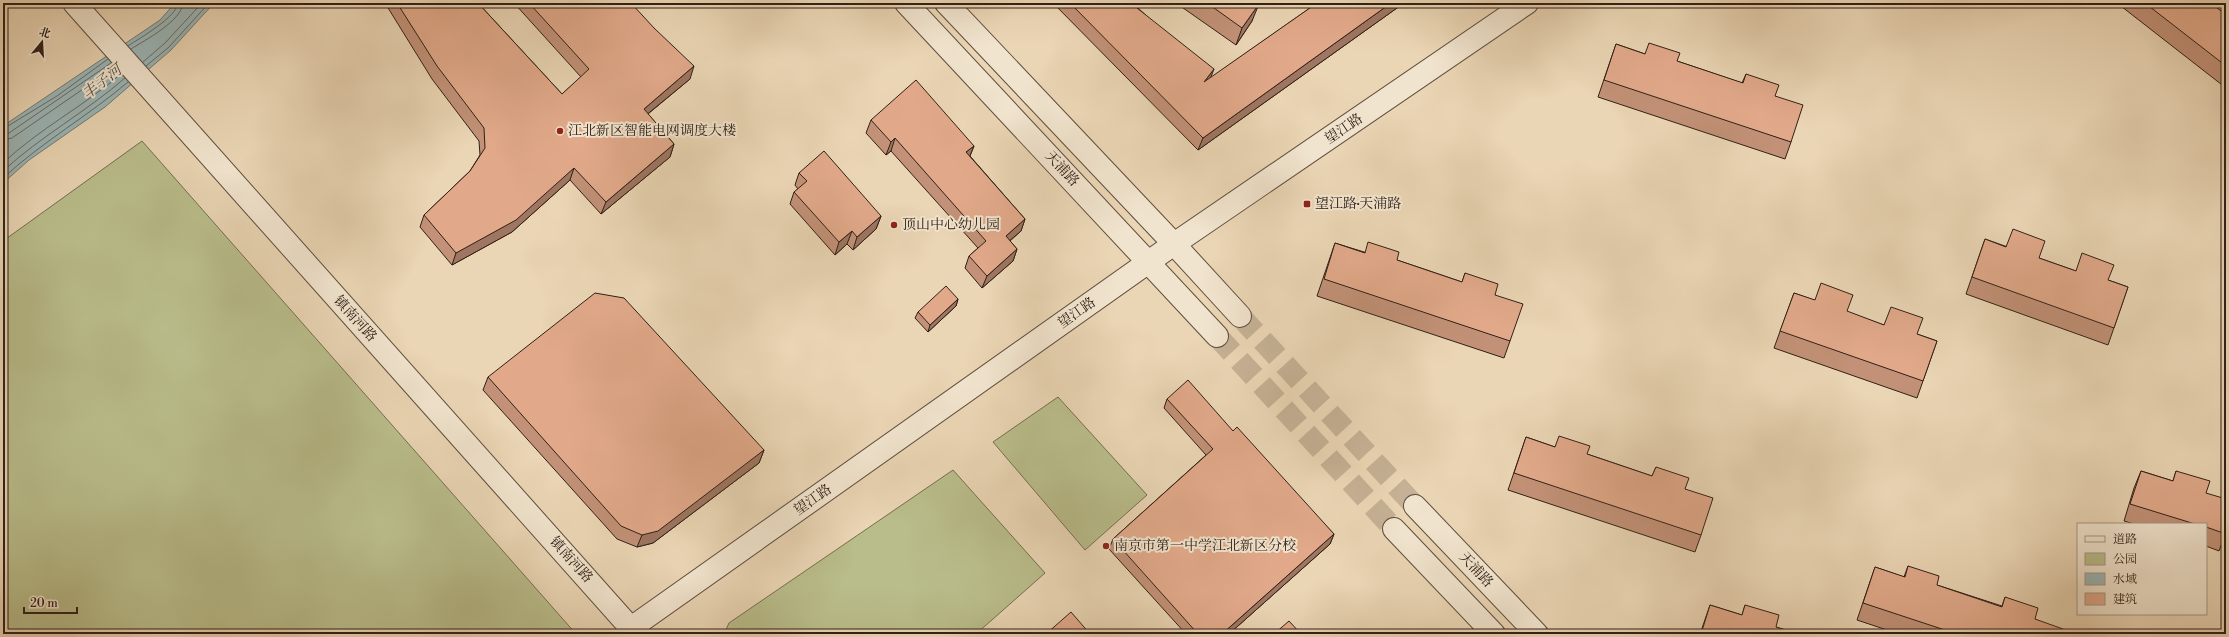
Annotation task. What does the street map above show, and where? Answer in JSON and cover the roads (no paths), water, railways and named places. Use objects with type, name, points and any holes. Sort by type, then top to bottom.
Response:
[{"type":"street","name":"天浦路","points":[[906,3],[1217,336]]},
{"type":"street","name":"天浦路","points":[[946,3],[1240,316]]},
{"type":"street","name":"望江路","points":[[634,631],[1174,244],[1527,3]]},
{"type":"street","name":"镇南河路","points":[[79,9],[634,631]]},
{"type":"street","name":"天浦路","points":[[1415,506],[1537,634]]},
{"type":"street","points":[[1394,529],[1494,634]]},
{"type":"water","name":"丰子河","points":[[175,3],[214,3],[171,50],[105,107],[29,160],[3,183],[3,126],[160,20]]},
{"type":"tunnel","points":[[1240,316],[1415,506]]},
{"type":"tunnel","points":[[1217,336],[1394,529]]},
{"type":"place","name":"江北新区智能电网调度大楼","points":[[560,131]]},
{"type":"place","name":"望江路·天浦路","points":[[1307,204]]},
{"type":"place","name":"顶山中心幼儿园","points":[[894,225]]},
{"type":"place","name":"南京市第一中学江北新区分校","points":[[1106,546]]}]
